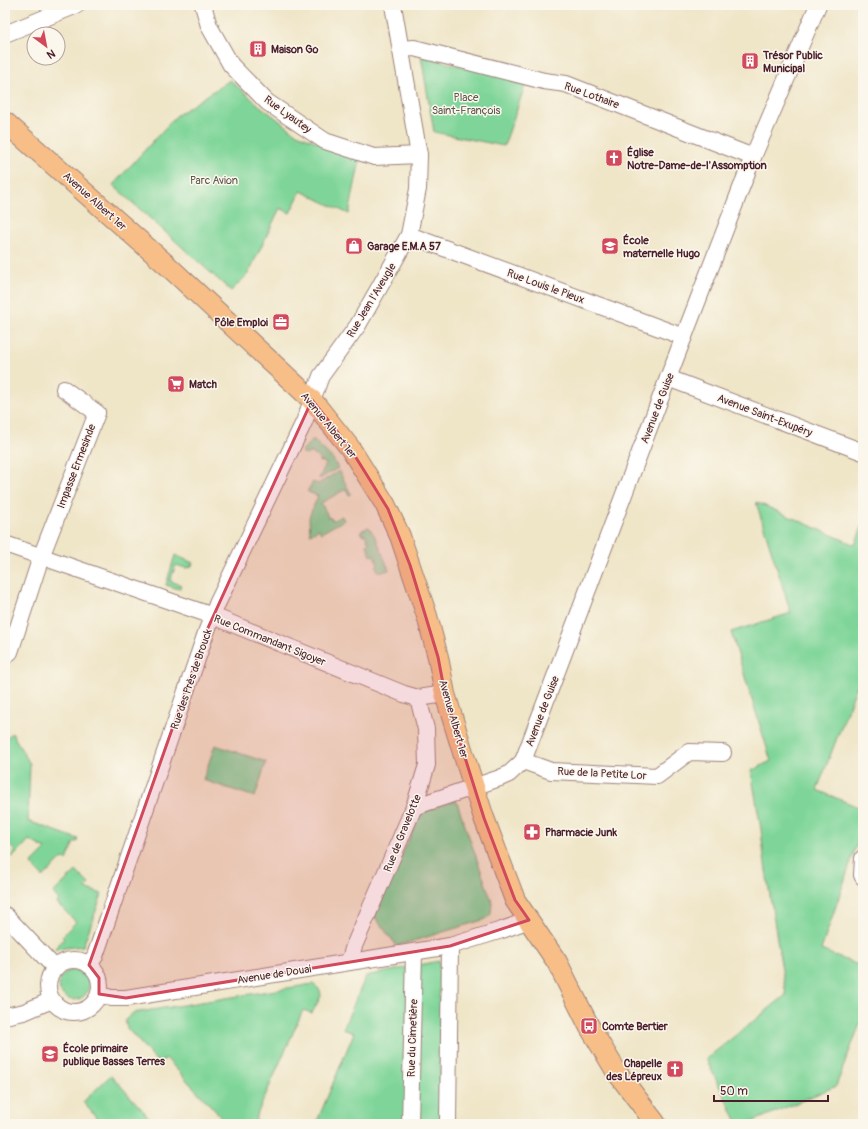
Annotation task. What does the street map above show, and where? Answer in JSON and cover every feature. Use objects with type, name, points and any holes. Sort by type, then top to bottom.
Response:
[{"type":"main road","name":"Avenue Albert 1er","points":[[5,122],[163,262],[312,400],[350,448],[385,504],[400,536],[428,621],[438,658],[445,694],[474,788],[515,900],[557,962],[589,1026],[615,1069],[656,1124]]},
{"type":"street","points":[[5,34],[77,5]]},
{"type":"street","name":"Rue Lyautey","points":[[203,5],[209,26],[230,65],[268,102],[325,141],[374,157],[419,155]]},
{"type":"street","name":"Rue Jean l'Aveugle","points":[[312,400],[321,376],[358,325],[409,236],[418,189],[419,155],[393,5]]},
{"type":"street","name":"Avenue de Guise","points":[[414,807],[474,788],[509,774],[523,761],[753,158],[818,5]]},
{"type":"street","name":"Rue Lothaire","points":[[401,49],[414,48],[566,84],[753,158]]},
{"type":"street","name":"Rue Louis le Pieux","points":[[409,236],[684,337]]},
{"type":"street","name":"Avenue Saint-Exupéry","points":[[668,378],[863,452]]},
{"type":"street","name":"Impasse Ermesinde","points":[[41,557],[97,412],[64,389]]},
{"type":"street","name":"Rue des Près de Brouck","points":[[89,965],[95,956],[212,616],[304,422],[312,400]]},
{"type":"street","name":"Rue Commandant Sigoyer","points":[[5,544],[212,616],[404,694],[418,698],[445,694]]},
{"type":"street","points":[[5,656],[10,652],[41,557]]},
{"type":"street","name":"Rue de Gravelotte","points":[[349,962],[354,946],[414,807],[427,765],[426,729],[418,698]]},
{"type":"street","name":"Rue de la Petite Lor","points":[[523,761],[551,771],[657,776],[689,752],[723,753]]},
{"type":"street","points":[[863,858],[863,877]]},
{"type":"street","points":[[5,915],[55,968]]},
{"type":"street","name":"Avenue de Douai","points":[[99,994],[111,998],[126,998],[450,946],[529,920]]},
{"type":"street","points":[[448,1124],[450,946]]},
{"type":"street","name":"Rue du Cimetière","points":[[410,1124],[414,952]]},
{"type":"street","points":[[75,960],[83,961],[89,965],[99,978],[100,986],[97,999],[90,1007],[76,1012],[62,1010],[56,1006],[48,992],[50,975],[55,968],[61,963],[75,960]]},
{"type":"street","points":[[5,1016],[24,1012],[52,1000]]},
{"type":"highlighted area","points":[[312,400],[350,448],[388,509],[410,565],[438,657],[445,694],[484,818],[515,900],[529,920],[450,946],[126,998],[99,994],[99,978],[89,965],[207,630]]},
{"type":"green space","name":"Place Saint-François","points":[[421,56],[526,83],[504,146],[434,132]]},
{"type":"green space","name":"Parc Avion","points":[[230,80],[260,106],[297,134],[360,159],[349,214],[301,191],[290,213],[280,208],[248,274],[231,291],[113,185],[176,116]]},
{"type":"green space","points":[[312,440],[314,440],[333,459],[338,468],[319,479],[326,463],[319,461],[320,458],[309,452],[307,455],[301,452]]},
{"type":"green space","points":[[339,471],[351,494],[349,495],[346,489],[321,503],[329,518],[330,517],[334,520],[342,516],[344,520],[321,533],[319,529],[310,534],[309,517],[318,496],[308,492],[308,490],[313,482],[318,484]]},
{"type":"green space","points":[[756,502],[855,545],[863,524],[863,670],[817,790],[863,809],[863,826],[821,950],[863,967],[863,1016],[836,1086],[747,1124],[738,1124],[706,1059],[786,995],[751,771],[771,761],[731,632],[791,613]]},
{"type":"green space","points":[[369,527],[376,538],[389,570],[379,573],[374,555],[371,556],[367,545],[369,543],[365,534],[362,535],[361,531]]},
{"type":"green space","points":[[175,555],[193,563],[191,567],[186,568],[176,565],[170,581],[181,585],[179,589],[166,585]]},
{"type":"green space","points":[[12,733],[30,764],[28,821],[78,839],[77,842],[74,842],[67,860],[63,858],[43,877],[31,864],[46,849],[29,840],[13,857],[11,855],[15,851],[7,843],[5,845],[5,739]]},
{"type":"green space","points":[[215,745],[266,762],[255,797],[203,780]]},
{"type":"green space","points":[[456,800],[492,902],[491,914],[486,919],[397,946],[374,916],[421,813]]},
{"type":"green space","points":[[76,871],[89,884],[85,888],[102,894],[83,946],[56,949],[55,948],[64,939],[62,936],[76,922],[57,903],[59,900],[53,893]]},
{"type":"green space","points":[[439,961],[441,1124],[316,1124],[354,1033],[343,1029],[366,976]]},
{"type":"green space","points":[[74,970],[85,974],[89,985],[85,996],[74,1000],[63,996],[59,985],[63,974]]},
{"type":"green space","points":[[313,984],[320,990],[321,996],[312,1013],[303,1010],[255,1119],[263,1124],[219,1124],[224,1120],[166,1058],[159,1064],[127,1028],[125,1020],[133,1013]]},
{"type":"green space","points":[[111,1075],[155,1124],[102,1124],[83,1102]]},
{"type":"place","name":"Maison Go","points":[[258,49]]},
{"type":"place","name":"Trésor Public Municipal","points":[[750,61]]},
{"type":"place","name":"Église Notre-Dame-de-l'Assomption","points":[[614,158]]},
{"type":"place","name":"Garage E.M.A 57","points":[[354,246]]},
{"type":"place","name":"École maternelle Hugo","points":[[610,246]]},
{"type":"place","name":"Pôle Emploi","points":[[281,322]]},
{"type":"place","name":"Match","points":[[176,384]]},
{"type":"place","name":"Pharmacie Junk","points":[[532,832]]},
{"type":"place","name":"Comte Bertier","points":[[589,1026]]},
{"type":"place","name":"École primaire publique Basses Terres","points":[[50,1054]]},
{"type":"place","name":"Chapelle des Lépreux","points":[[675,1069]]}]
